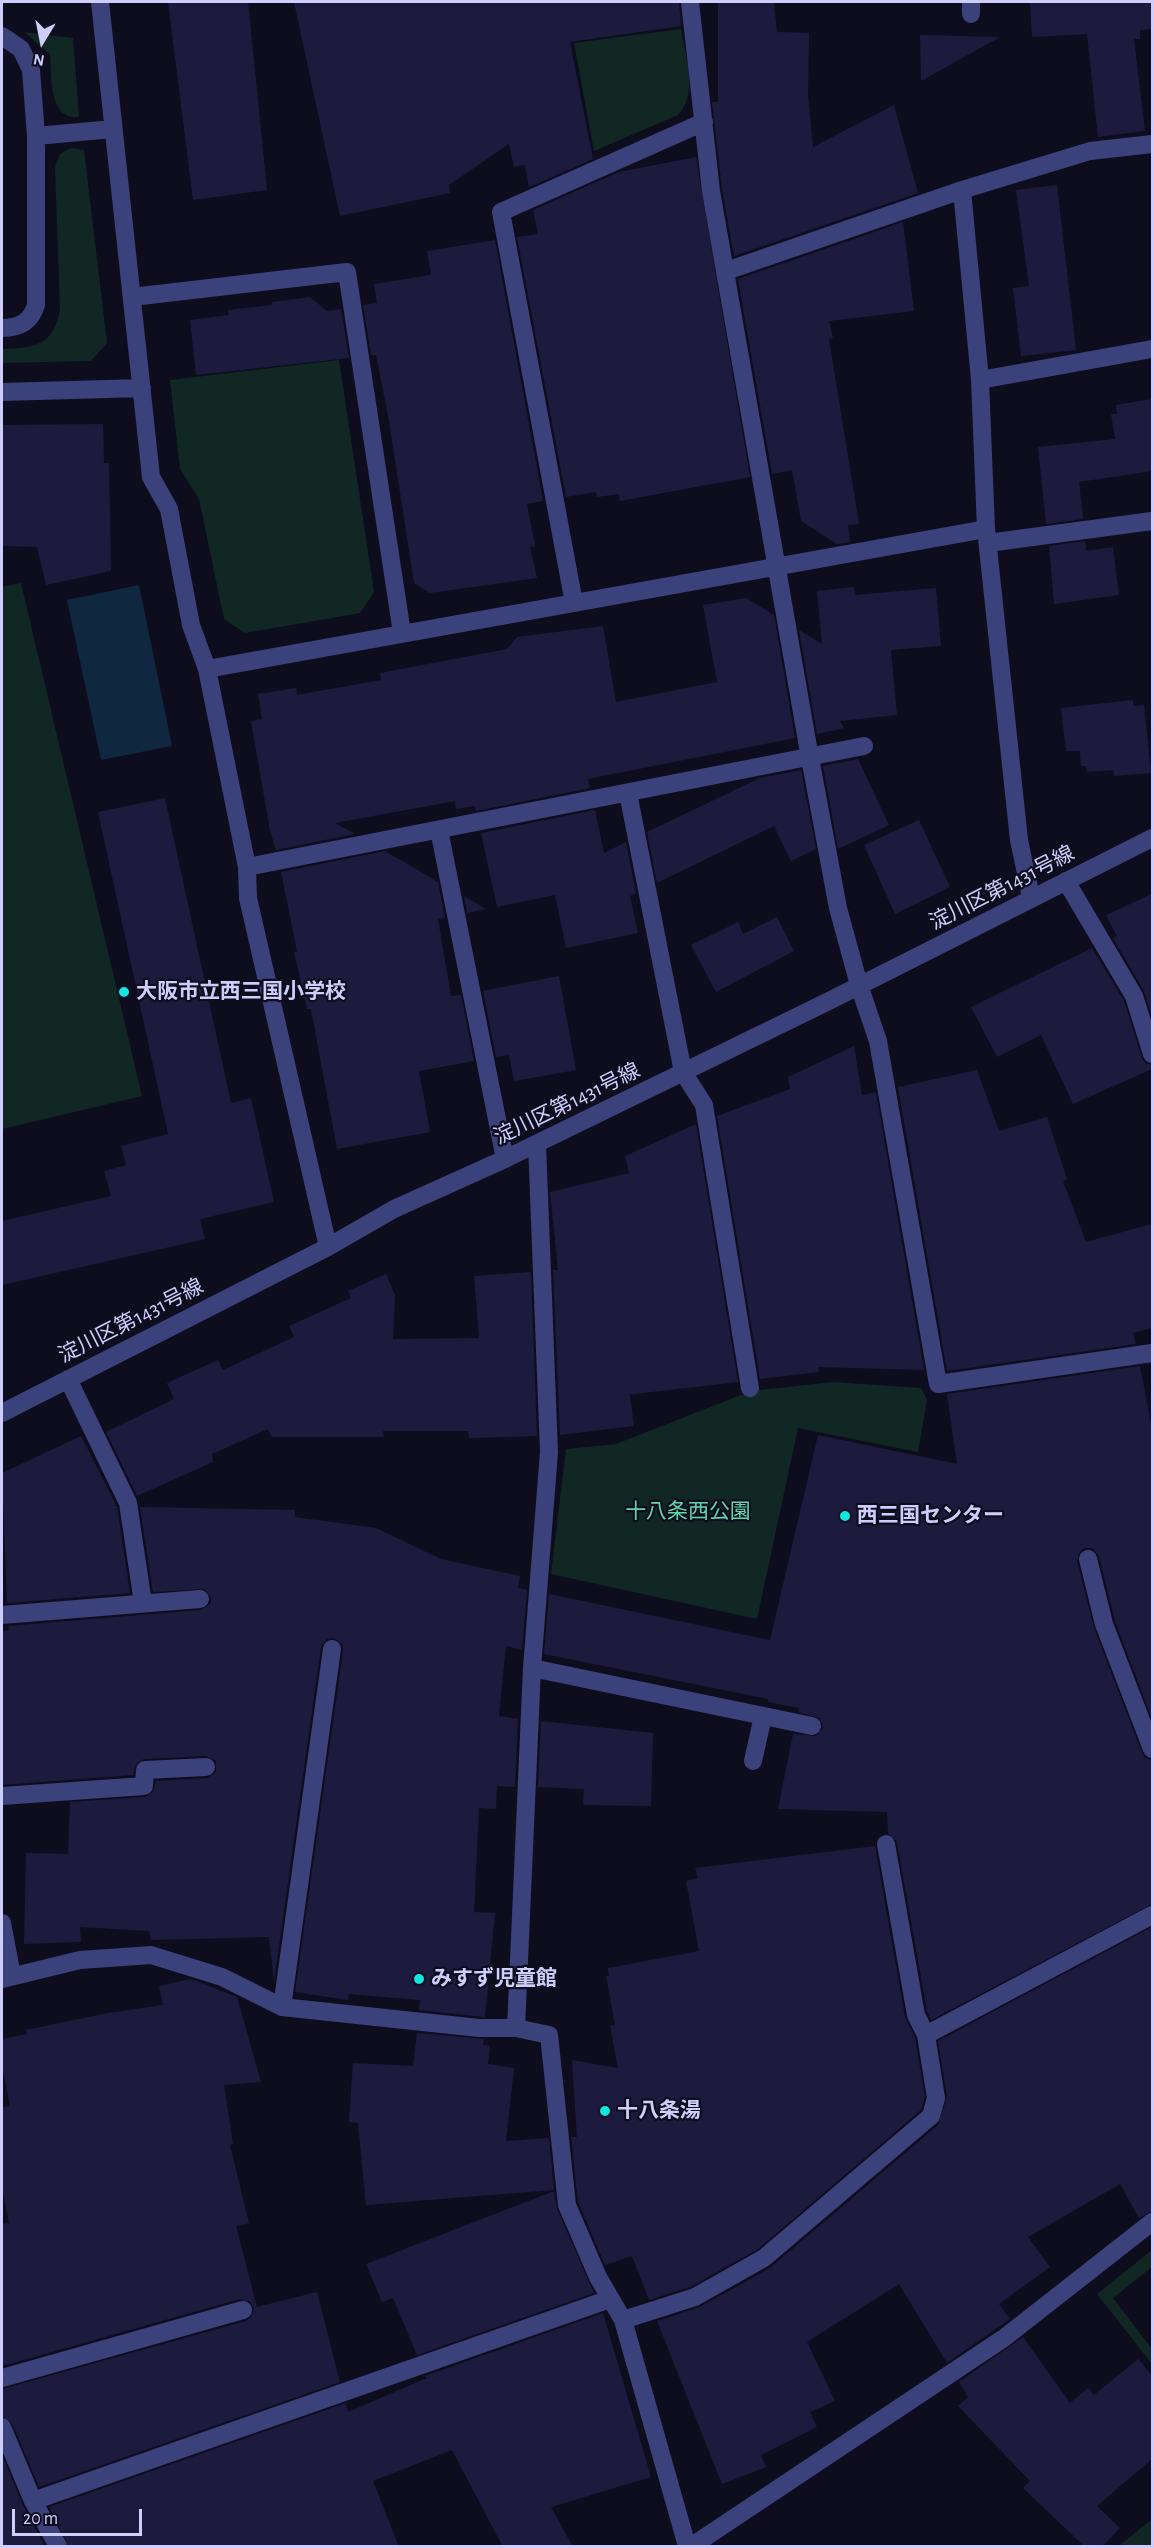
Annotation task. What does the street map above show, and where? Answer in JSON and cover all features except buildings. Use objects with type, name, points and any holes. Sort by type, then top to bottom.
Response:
[{"type":"street","points":[[100,2],[151,477],[168,509],[191,625],[207,669],[247,867],[248,898],[328,1247]]},
{"type":"street","points":[[690,2],[711,191],[810,758],[838,908],[859,985],[878,1041],[938,1384],[1152,1359]]},
{"type":"street","points":[[2,36],[21,49],[28,62],[36,136],[36,304],[32,316],[22,324],[2,328]]},
{"type":"street","points":[[574,603],[501,212],[704,122]]},
{"type":"street","points":[[36,136],[113,129]]},
{"type":"street","points":[[726,271],[962,190],[1090,151],[1152,144]]},
{"type":"street","points":[[962,190],[980,380],[987,536],[1018,840],[1031,897]]},
{"type":"street","points":[[132,297],[347,272],[402,633]]},
{"type":"street","points":[[980,380],[1152,349]]},
{"type":"street","points":[[2,392],[142,388]]},
{"type":"street","points":[[207,669],[777,567],[987,536],[1152,520]]},
{"type":"street","points":[[247,867],[864,746]]},
{"type":"street","points":[[628,793],[683,1072],[704,1105],[750,1388]]},
{"type":"street","points":[[439,830],[505,1159]]},
{"type":"street","name":"淀川区第1431号線","points":[[2,1413],[328,1247],[394,1209],[537,1144],[1152,838]]},
{"type":"street","points":[[1066,881],[1134,996],[1152,1054]]},
{"type":"street","points":[[516,2028],[532,1668],[549,1452],[537,1144]]},
{"type":"street","points":[[68,1378],[128,1503],[143,1603]]},
{"type":"street","points":[[1088,1559],[1104,1624],[1151,1738]]},
{"type":"street","points":[[2,1615],[200,1599]]},
{"type":"street","points":[[282,2007],[332,1649]]},
{"type":"street","points":[[532,1668],[812,1726]]},
{"type":"street","points":[[753,1761],[763,1716]]},
{"type":"street","points":[[2,1796],[144,1786],[145,1770],[206,1767]]},
{"type":"street","points":[[623,2320],[695,2297],[764,2258],[931,2116],[936,2098],[926,2035],[916,2015],[886,1844]]},
{"type":"street","points":[[926,2035],[1152,1915]]},
{"type":"street","points":[[2,1923],[7,1978],[80,1960],[151,1955],[222,1977],[282,2007],[479,2028],[516,2028],[549,2035],[567,2205],[598,2277],[623,2320],[687,2547]]},
{"type":"street","points":[[692,2547],[1004,2338],[1152,2222]]},
{"type":"street","points":[[33,2501],[610,2299]]},
{"type":"street","points":[[2,2378],[243,2310]]},
{"type":"street","points":[[2,2427],[6,2450],[58,2547]]},
{"type":"green space","points":[[681,29],[689,85],[688,96],[678,115],[594,151],[574,43]]},
{"type":"green space","points":[[24,32],[73,38],[79,117],[69,116],[62,112],[54,94],[50,54]]},
{"type":"green space","points":[[71,148],[84,150],[107,343],[91,361],[2,363],[2,349],[24,348],[41,342],[53,331],[57,321],[60,309],[55,167],[60,154]]},
{"type":"green space","points":[[339,360],[374,592],[360,613],[245,633],[224,619],[199,499],[180,469],[170,380]]},
{"type":"green space","points":[[21,583],[142,1096],[2,1129],[2,587]]},
{"type":"green space","name":"十八条西公園","points":[[833,1382],[921,1388],[927,1400],[918,1452],[798,1428],[757,1619],[551,1574],[566,1449],[616,1444],[751,1391]]},
{"type":"green space","points":[[1152,2250],[1152,2267],[1113,2298],[1152,2349],[1152,2364],[1097,2294]]},
{"type":"green space","points":[[1152,2519],[1152,2546],[1119,2546]]},
{"type":"water","points":[[139,585],[172,746],[101,760],[67,600]]},
{"type":"place","name":"大阪市立西三国小学校","points":[[124,992]]},
{"type":"place","name":"西三国センター","points":[[845,1516]]},
{"type":"place","name":"みすず児童館","points":[[419,1979]]},
{"type":"place","name":"十八条湯","points":[[605,2111]]}]
